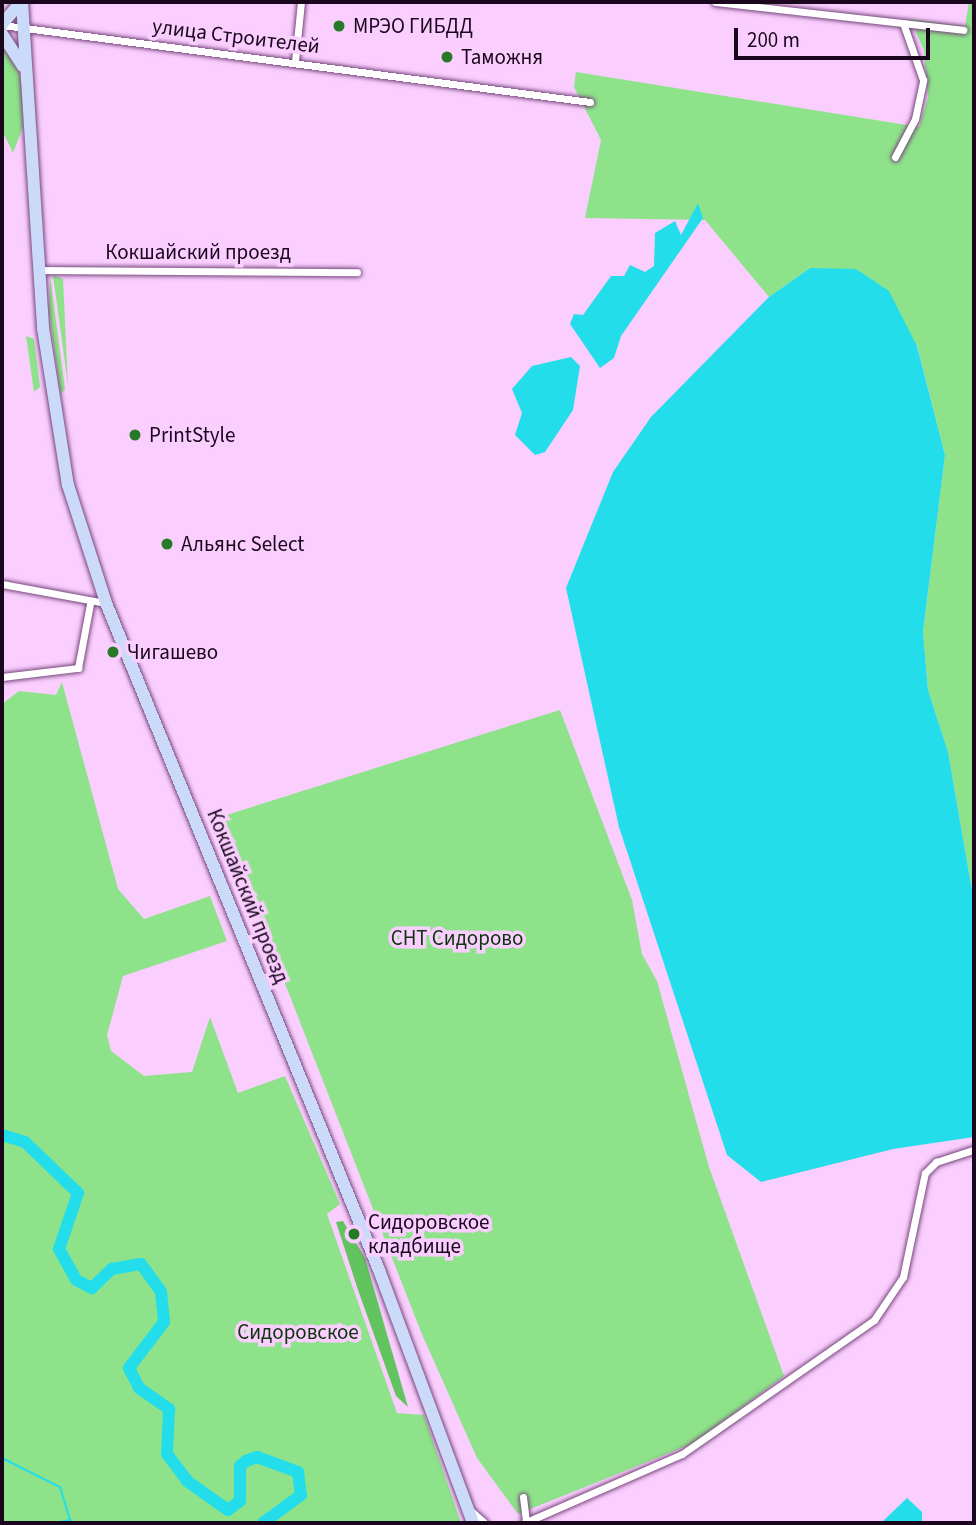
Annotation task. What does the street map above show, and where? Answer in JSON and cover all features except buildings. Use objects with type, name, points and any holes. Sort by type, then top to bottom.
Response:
[{"type":"main road","points":[[2,25],[16,15],[22,2]]},
{"type":"main road","name":"Кокшайский проезд","points":[[22,2],[38,270],[51,401],[68,485],[106,603],[379,1270],[472,1517]]},
{"type":"main road","points":[[2,34],[17,52],[28,83]]},
{"type":"street","points":[[295,61],[301,2]]},
{"type":"street","points":[[715,2],[753,4],[963,30]]},
{"type":"street","points":[[895,157],[915,119],[923,80],[903,23]]},
{"type":"street","name":"улица Строителей","points":[[2,25],[295,61],[590,102]]},
{"type":"street","name":"Кокшайский проезд","points":[[38,270],[357,272]]},
{"type":"street","points":[[2,584],[90,604],[106,603]]},
{"type":"street","points":[[2,677],[78,668],[90,604]]},
{"type":"street","points":[[523,1497],[525,1522],[682,1454],[874,1320],[903,1277],[925,1173],[936,1161],[974,1150]]},
{"type":"street","points":[[472,1517],[485,1523]]},
{"type":"green space","points":[[969,2],[974,2],[974,902],[948,752],[928,690],[923,632],[945,455],[917,345],[810,268],[769,297],[705,220],[585,218],[601,140],[574,87],[576,72],[919,127],[928,97],[924,50],[910,19],[965,26]]},
{"type":"green space","points":[[2,41],[22,78],[23,127],[13,153],[2,130]]},
{"type":"green space","points":[[53,275],[63,279],[68,385]]},
{"type":"green space","points":[[50,276],[65,389],[61,394],[49,313]]},
{"type":"green space","points":[[26,336],[34,339],[40,387],[34,392]]},
{"type":"green space","name":"Сидоровское","points":[[62,682],[118,889],[144,919],[210,896],[227,941],[123,976],[107,1035],[111,1051],[144,1076],[192,1072],[210,1017],[238,1093],[285,1076],[340,1204],[327,1214],[397,1413],[424,1415],[461,1523],[2,1523],[2,704],[19,691],[56,695]]},
{"type":"green space","name":"СНТ Сидорово","points":[[560,710],[632,900],[642,954],[657,981],[709,1167],[784,1376],[694,1443],[518,1514],[477,1458],[421,1332],[220,817]]},
{"type":"shaded area","points":[[698,203],[703,218],[621,336],[614,358],[600,368],[570,324],[574,314],[583,315],[611,276],[624,276],[630,265],[645,272],[654,266],[655,233],[675,221],[681,235]]},
{"type":"shaded area","points":[[810,268],[856,269],[889,291],[917,346],[945,455],[923,632],[928,690],[948,752],[974,902],[974,1137],[893,1149],[761,1182],[727,1155],[619,827],[566,588],[613,472],[651,417],[769,297]]},
{"type":"shaded area","points":[[571,357],[580,366],[573,410],[545,452],[535,455],[515,435],[522,413],[512,389],[532,366]]},
{"type":"shaded area","points":[[343,1221],[365,1258],[408,1407],[396,1396],[358,1290],[336,1222]]},
{"type":"shaded area","points":[[907,1498],[922,1512],[922,1523],[881,1523]]},
{"type":"waterway","points":[[2,1135],[25,1142],[78,1193],[59,1249],[76,1280],[92,1288],[112,1269],[141,1264],[161,1292],[164,1322],[129,1368],[139,1388],[169,1409],[167,1454],[187,1481],[228,1510],[240,1501],[240,1466],[246,1461],[257,1457],[298,1472],[301,1495],[263,1523]]},
{"type":"waterway","points":[[2,1458],[60,1487],[71,1523]]},
{"type":"waterway","points":[[54,1523],[71,1520]]},
{"type":"place","name":"МРЭО ГИБДД","points":[[339,26]]},
{"type":"place","name":"Таможня","points":[[447,57]]},
{"type":"place","name":"PrintStyle","points":[[135,435]]},
{"type":"place","name":"Альянс Select","points":[[167,544]]},
{"type":"place","name":"Чигашево","points":[[113,652]]},
{"type":"place","name":"Сидоровское кладбище","points":[[354,1234]]}]
